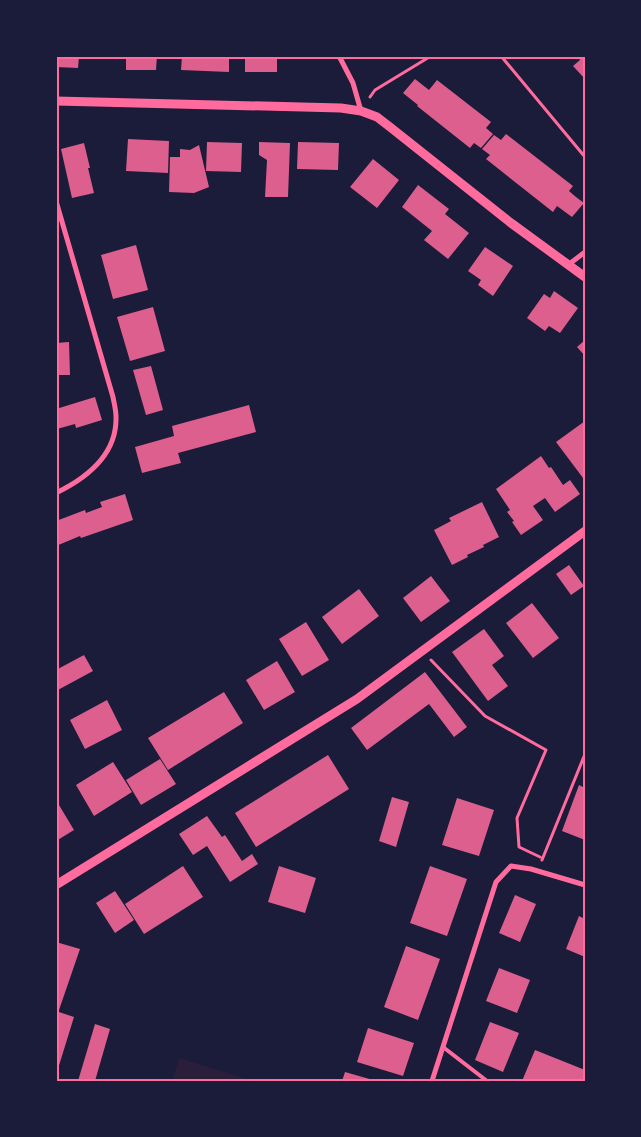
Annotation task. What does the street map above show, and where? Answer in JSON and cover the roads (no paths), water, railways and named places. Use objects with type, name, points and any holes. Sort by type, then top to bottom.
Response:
[{"type":"street","points":[[339,56],[352,83],[361,112]]},
{"type":"street","points":[[56,101],[341,108],[377,117],[511,223],[585,277]]},
{"type":"street","points":[[56,201],[113,397],[116,416],[114,434],[105,457],[71,486],[56,494]]},
{"type":"street","points":[[568,265],[585,252]]},
{"type":"street","points":[[56,885],[357,699],[585,531]]},
{"type":"street","points":[[432,1081],[496,882],[511,866],[531,869],[585,885]]},
{"type":"lane","points":[[443,1048],[487,1081]]}]
